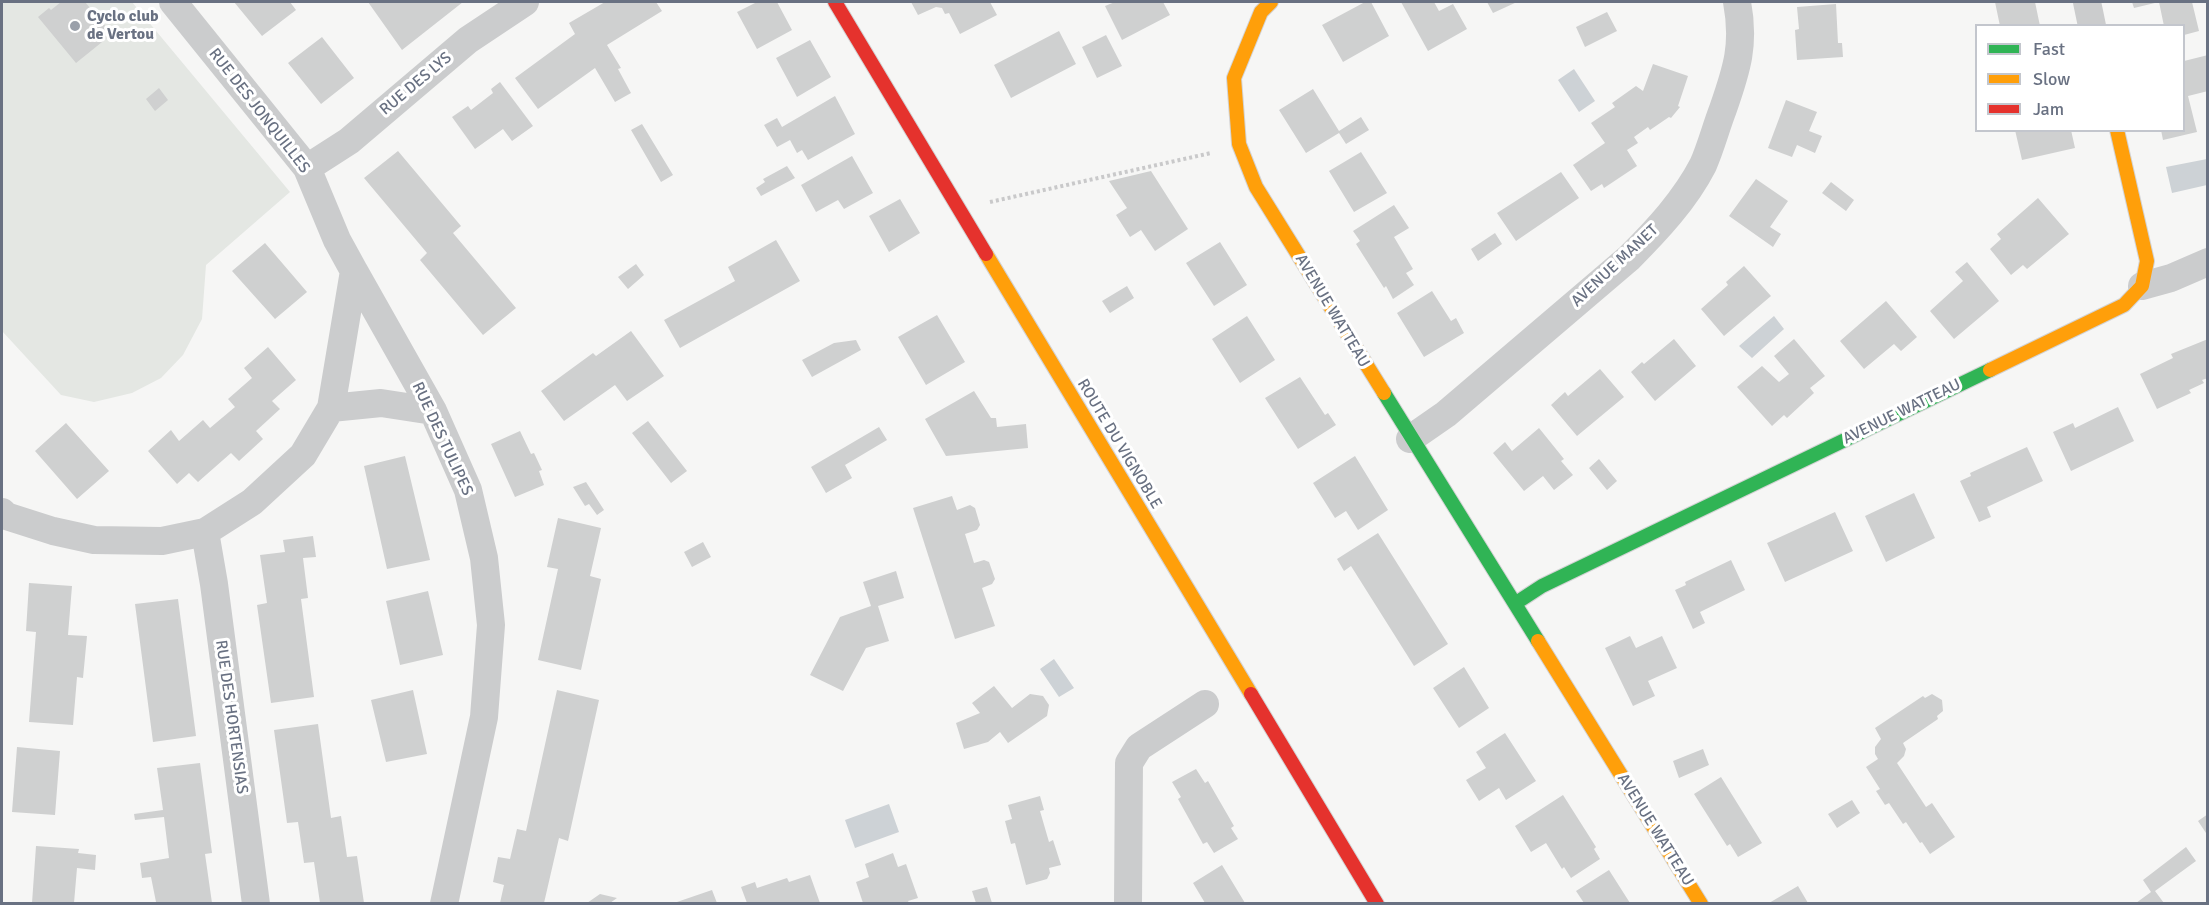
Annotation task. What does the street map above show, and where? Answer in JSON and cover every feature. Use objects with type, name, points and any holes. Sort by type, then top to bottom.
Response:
[{"type":"street","name":"RUE DES JONQUILLES","points":[[173,2],[307,168],[337,240],[354,271]]},
{"type":"street","name":"RUE DES LYS","points":[[307,168],[349,141],[468,40],[525,2]]},
{"type":"street","name":"ROUTE DU VIGNOBLE","points":[[835,2],[1377,903]]},
{"type":"street","name":"AVENUE WATTEAU","points":[[1271,2],[1261,12],[1233,78],[1239,144],[1247,168],[1410,439],[1515,603],[1701,903]]},
{"type":"street","name":"AVENUE MANET","points":[[1410,439],[1446,414],[1629,258],[1654,233],[1685,193],[1703,164],[1734,78],[1740,52],[1741,24],[1737,2]]},
{"type":"street","points":[[2087,2],[2092,24]]},
{"type":"street","points":[[2117,132],[2147,261],[2142,286],[2171,278],[2208,262]]},
{"type":"street","points":[[3,520],[94,540],[162,541],[205,532],[252,502],[303,455],[331,408],[354,271]]},
{"type":"street","name":"RUE DES TULIPES","points":[[354,271],[433,411],[468,490],[484,558],[491,626],[484,717],[444,903]]},
{"type":"street","name":"AVENUE WATTEAU","points":[[1515,603],[1542,586],[2124,305],[2142,286]]},
{"type":"street","points":[[331,408],[381,403],[433,411]]},
{"type":"street","name":"RUE DES HORTENSIAS","points":[[205,532],[256,903]]},
{"type":"street","points":[[1128,903],[1129,763],[1139,747],[1205,704]]},
{"type":"path","points":[[962,215],[993,201],[1239,144]]},
{"type":"shaded area","points":[[2,2],[132,2],[290,192],[206,265],[202,319],[183,355],[161,378],[132,393],[94,402],[61,395],[2,331]]},
{"type":"shaded area","points":[[1574,69],[1595,101],[1579,112],[1558,80]]},
{"type":"shaded area","points":[[2207,159],[2207,185],[2172,193],[2166,167]]},
{"type":"shaded area","points":[[1774,316],[1784,329],[1752,358],[1739,346]]},
{"type":"shaded area","points":[[1054,659],[1074,688],[1059,697],[1040,669]]},
{"type":"shaded area","points":[[889,804],[899,832],[855,848],[845,820]]},
{"type":"building","name":"Cyclo club de Vertou","points":[[61,2],[85,2],[112,34],[76,63],[38,17]]},
{"type":"building","points":[[234,2],[290,2],[296,10],[262,36]]},
{"type":"building","points":[[368,2],[463,2],[402,50]]},
{"type":"building","points":[[605,2],[656,2],[662,11],[607,45],[621,68],[618,69],[631,93],[615,102],[595,68],[538,109],[515,78],[575,34],[569,23]]},
{"type":"building","points":[[757,2],[777,2],[792,30],[757,49],[737,12]]},
{"type":"building","points":[[911,2],[990,2],[997,15],[960,34],[949,13],[945,14],[942,8],[936,7],[918,15]]},
{"type":"building","points":[[1115,2],[1163,2],[1170,15],[1122,40],[1105,6]]},
{"type":"building","points":[[1365,2],[1371,2],[1389,36],[1343,62],[1322,25]]},
{"type":"building","points":[[1401,2],[1434,2],[1439,11],[1453,4],[1467,29],[1428,51]]},
{"type":"building","points":[[1487,2],[1517,2],[1493,13]]},
{"type":"building","points":[[1995,2],[2035,2],[2040,24],[2000,24]]},
{"type":"building","points":[[2132,2],[2159,2],[2134,8]]},
{"type":"building","points":[[2159,2],[2192,2],[2199,31],[2185,35],[2185,24],[2164,24]]},
{"type":"building","points":[[1836,4],[1838,43],[1842,43],[1843,57],[1797,60],[1795,30],[1799,29],[1797,7]]},
{"type":"building","points":[[1607,12],[1617,31],[1585,47],[1576,27]]},
{"type":"building","points":[[1059,31],[1076,64],[1011,98],[994,65]]},
{"type":"building","points":[[1106,35],[1122,66],[1097,78],[1082,47]]},
{"type":"building","points":[[322,37],[354,78],[321,104],[288,63]]},
{"type":"building","points":[[810,40],[831,77],[797,97],[776,58]]},
{"type":"building","points":[[2208,55],[2208,91],[2188,96],[2197,132],[2163,140],[2161,132],[2185,132],[2185,61]]},
{"type":"building","points":[[1653,64],[1688,76],[1678,106],[1680,107],[1671,118],[1669,117],[1650,130],[1648,127],[1634,137],[1638,143],[1627,150],[1637,166],[1604,188],[1602,184],[1591,191],[1573,165],[1605,143],[1591,123],[1615,107],[1612,103],[1636,86],[1643,91]]},
{"type":"building","points":[[500,82],[533,126],[512,141],[503,129],[475,149],[452,117],[468,106],[471,110],[493,93],[491,89]]},
{"type":"building","points":[[159,88],[168,100],[155,111],[146,99]]},
{"type":"building","points":[[1313,89],[1339,131],[1361,117],[1369,130],[1346,144],[1339,133],[1306,153],[1279,110]]},
{"type":"building","points":[[835,96],[855,134],[808,160],[802,150],[797,153],[790,140],[777,147],[764,125],[777,118],[782,127]]},
{"type":"building","points":[[1786,100],[1817,112],[1809,131],[1822,136],[1815,153],[1797,145],[1792,157],[1768,148]]},
{"type":"building","points":[[642,124],[673,175],[661,182],[631,130]]},
{"type":"building","points":[[2015,132],[2071,132],[2075,148],[2022,160]]},
{"type":"building","points":[[398,151],[461,226],[453,233],[516,308],[483,335],[420,260],[427,253],[364,178]]},
{"type":"building","points":[[1361,152],[1387,193],[1354,212],[1329,171]]},
{"type":"building","points":[[852,156],[873,193],[844,209],[838,200],[816,212],[801,185]]},
{"type":"building","points":[[787,166],[795,178],[761,196],[756,188],[765,182],[763,179]]},
{"type":"building","points":[[1151,171],[1188,229],[1155,251],[1141,230],[1130,237],[1116,215],[1127,208],[1109,181]]},
{"type":"building","points":[[1561,172],[1579,198],[1516,241],[1497,213]]},
{"type":"building","points":[[1756,179],[1788,201],[1770,227],[1781,234],[1773,247],[1729,216]]},
{"type":"building","points":[[1831,182],[1854,200],[1846,211],[1822,193]]},
{"type":"building","points":[[2038,198],[2069,234],[2027,269],[2023,265],[2011,275],[1990,249],[2001,239],[1997,234]]},
{"type":"building","points":[[900,199],[920,233],[889,252],[869,216]]},
{"type":"building","points":[[1394,205],[1409,228],[1394,237],[1413,269],[1406,273],[1414,285],[1393,299],[1356,244],[1360,241],[1353,231]]},
{"type":"building","points":[[1495,233],[1502,244],[1478,261],[1471,249]]},
{"type":"building","points":[[776,240],[800,281],[680,348],[664,320],[735,281],[728,267]]},
{"type":"building","points":[[1220,242],[1247,285],[1214,306],[1186,263]]},
{"type":"building","points":[[265,243],[307,292],[275,319],[232,271]]},
{"type":"building","points":[[1967,262],[1999,301],[1954,339],[1930,311],[1963,281],[1955,272]]},
{"type":"building","points":[[636,264],[644,275],[628,289],[618,277]]},
{"type":"building","points":[[1744,266],[1771,296],[1724,336],[1701,309],[1728,285],[1726,282]]},
{"type":"building","points":[[1127,286],[1134,298],[1110,313],[1102,301]]},
{"type":"building","points":[[1432,291],[1451,321],[1456,318],[1464,333],[1424,357],[1397,313]]},
{"type":"building","points":[[1886,301],[1917,337],[1901,351],[1894,344],[1864,369],[1840,341]]},
{"type":"building","points":[[937,315],[965,362],[926,385],[898,337]]},
{"type":"building","points":[[1247,316],[1275,360],[1240,383],[1212,339]]},
{"type":"building","points":[[631,331],[664,376],[627,401],[615,385],[564,421],[541,391],[593,353],[596,356]]},
{"type":"building","points":[[1674,339],[1696,366],[1655,401],[1631,372]]},
{"type":"building","points":[[1794,339],[1825,376],[1810,388],[1814,393],[1787,418],[1784,415],[1772,426],[1737,387],[1762,366],[1779,382],[1789,374],[1774,356]]},
{"type":"building","points":[[2208,339],[2208,378],[2202,380],[2204,383],[2189,390],[2191,393],[2157,409],[2140,374],[2173,358],[2171,354]]},
{"type":"building","points":[[856,340],[861,350],[812,377],[802,360],[834,343]]},
{"type":"building","points":[[268,347],[296,380],[272,401],[280,409],[256,431],[263,439],[239,461],[231,453],[198,482],[189,473],[177,484],[148,451],[171,430],[179,441],[203,420],[210,428],[235,407],[228,399],[252,378],[244,368]]},
{"type":"building","points":[[1600,369],[1624,397],[1577,436],[1551,405],[1565,392],[1568,396]]},
{"type":"building","points":[[1300,377],[1325,415],[1328,413],[1336,425],[1298,449],[1265,398]]},
{"type":"building","points":[[974,391],[991,418],[996,418],[997,427],[1026,424],[1028,448],[946,456],[925,419]]},
{"type":"building","points":[[2118,407],[2134,441],[2071,471],[2053,432],[2073,423],[2075,428]]},
{"type":"building","points":[[648,421],[687,471],[671,483],[632,433]]},
{"type":"building","points":[[66,423],[109,471],[77,499],[35,451]]},
{"type":"building","points":[[879,427],[887,440],[845,465],[852,478],[826,493],[811,467]]},
{"type":"building","points":[[1539,428],[1564,459],[1561,461],[1573,475],[1554,490],[1543,476],[1524,491],[1493,453],[1505,442],[1512,451]]},
{"type":"building","points":[[520,431],[542,470],[539,471],[544,485],[515,497],[491,444]]},
{"type":"building","points":[[2027,447],[2043,481],[1987,507],[1991,517],[1979,522],[1960,481],[1971,476],[1970,473]]},
{"type":"building","points":[[405,456],[430,560],[387,569],[364,466]]},
{"type":"building","points":[[1355,456],[1388,510],[1358,530],[1346,511],[1335,518],[1313,483]]},
{"type":"building","points":[[1599,459],[1617,481],[1607,490],[1589,468]]},
{"type":"building","points":[[586,482],[604,510],[597,515],[589,504],[585,506],[573,487]]},
{"type":"building","points":[[1914,493],[1935,538],[1886,562],[1865,516]]},
{"type":"building","points":[[952,496],[957,510],[970,505],[975,508],[980,525],[977,530],[965,534],[974,563],[984,560],[989,562],[995,579],[992,584],[982,588],[995,626],[955,639],[913,508]]},
{"type":"building","points":[[1835,512],[1853,551],[1785,582],[1767,543]]},
{"type":"building","points":[[558,518],[601,528],[590,576],[601,579],[581,670],[538,660],[558,569],[547,567]]},
{"type":"building","points":[[1378,533],[1448,644],[1414,666],[1351,566],[1344,571],[1337,559]]},
{"type":"building","points":[[313,536],[316,557],[303,558],[308,598],[301,599],[314,697],[271,703],[257,605],[267,603],[260,555],[285,552],[283,540]]},
{"type":"building","points":[[703,542],[711,557],[692,567],[684,552]]},
{"type":"building","points":[[1731,560],[1745,590],[1700,612],[1705,623],[1693,629],[1675,590],[1686,585],[1685,582]]},
{"type":"building","points":[[896,571],[904,598],[878,606],[889,641],[866,648],[843,691],[810,675],[840,617],[871,606],[863,582]]},
{"type":"building","points":[[29,583],[72,586],[68,635],[87,636],[83,678],[77,677],[73,725],[29,722],[36,632],[26,631]]},
{"type":"building","points":[[428,591],[443,655],[400,665],[386,601]]},
{"type":"building","points":[[178,599],[196,736],[153,742],[135,604]]},
{"type":"building","points":[[1630,636],[1636,648],[1662,636],[1677,668],[1648,681],[1655,696],[1633,706],[1605,648]]},
{"type":"building","points":[[1464,667],[1489,708],[1459,728],[1433,688]]},
{"type":"building","points":[[994,686],[1012,708],[1030,694],[1043,696],[1049,705],[1047,716],[1008,743],[1000,732],[988,742],[964,749],[956,723],[980,713],[972,703]]},
{"type":"building","points":[[413,690],[427,754],[386,762],[371,700]]},
{"type":"building","points":[[557,690],[599,700],[568,841],[559,838],[544,903],[500,903],[504,885],[493,882],[498,857],[510,859],[517,829],[526,831]]},
{"type":"building","points":[[1932,694],[1942,700],[1943,711],[1937,716],[1938,719],[1903,743],[1906,749],[1904,756],[1897,763],[1926,807],[1932,803],[1955,837],[1930,854],[1906,822],[1903,824],[1889,803],[1885,805],[1876,791],[1880,789],[1866,767],[1878,759],[1875,747],[1881,739],[1875,728],[1923,696],[1925,698]]},
{"type":"building","points":[[318,724],[331,818],[341,816],[347,857],[357,856],[364,903],[320,903],[314,862],[304,863],[298,822],[287,823],[274,730]]},
{"type":"building","points":[[1505,733],[1536,781],[1506,800],[1499,788],[1479,801],[1466,780],[1486,768],[1476,752]]},
{"type":"building","points":[[17,747],[60,751],[55,815],[12,812]]},
{"type":"building","points":[[1703,749],[1709,765],[1679,778],[1673,761]]},
{"type":"building","points":[[200,763],[212,853],[205,854],[212,903],[158,903],[151,877],[142,878],[140,863],[169,858],[164,817],[135,820],[134,814],[163,810],[157,768]]},
{"type":"building","points":[[1196,769],[1205,783],[1208,781],[1234,826],[1231,828],[1238,839],[1214,853],[1207,842],[1203,844],[1178,799],[1181,797],[1172,782]]},
{"type":"building","points":[[1721,777],[1762,843],[1738,857],[1730,844],[1727,846],[1694,794]]},
{"type":"building","points":[[1563,795],[1596,847],[1594,849],[1600,859],[1571,878],[1564,867],[1562,869],[1546,843],[1531,852],[1515,826]]},
{"type":"building","points":[[1040,796],[1044,810],[1040,811],[1049,842],[1053,840],[1061,865],[1049,868],[1050,873],[1047,879],[1026,885],[1015,843],[1011,844],[1005,821],[1012,819],[1008,805]]},
{"type":"building","points":[[1852,800],[1860,813],[1837,828],[1828,814]]},
{"type":"building","points":[[2208,814],[2208,836],[2198,821]]},
{"type":"building","points":[[36,846],[79,849],[78,853],[96,855],[95,870],[77,868],[74,903],[32,903]]},
{"type":"building","points":[[2186,847],[2196,861],[2155,891],[2164,903],[2136,903],[2151,892],[2143,880]]},
{"type":"building","points":[[893,853],[898,867],[906,864],[918,898],[908,901],[909,903],[863,903],[856,882],[869,877],[865,864]]},
{"type":"building","points":[[1222,865],[1245,903],[1205,903],[1193,883]]},
{"type":"building","points":[[1609,870],[1630,903],[1584,903],[1576,891]]},
{"type":"building","points":[[810,875],[820,903],[747,903],[741,887],[755,882],[757,888],[787,878],[789,882]]},
{"type":"building","points":[[1798,886],[1808,903],[1769,903]]},
{"type":"building","points":[[987,887],[992,903],[976,903],[972,891]]},
{"type":"building","points":[[712,890],[717,903],[674,903]]},
{"type":"building","points":[[600,894],[617,898],[610,903],[587,903]]},
{"type":"traffic: fast","points":[[1516,603],[1542,586],[1990,370]]},
{"type":"traffic: fast","points":[[1384,393],[1538,641]]},
{"type":"traffic: slow","points":[[1271,2],[1261,12],[1234,78],[1239,144],[1256,187],[1384,393]]},
{"type":"traffic: slow","points":[[1990,370],[2124,305],[2142,286],[2147,261],[2117,132]]},
{"type":"traffic: slow","points":[[986,254],[1251,694]]},
{"type":"traffic: slow","points":[[1538,641],[1701,904]]},
{"type":"traffic: jam","points":[[835,2],[986,254]]},
{"type":"traffic: jam","points":[[1251,694],[1377,904]]},
{"type":"place","name":"Cyclo club de Vertou","points":[[75,26]]}]
